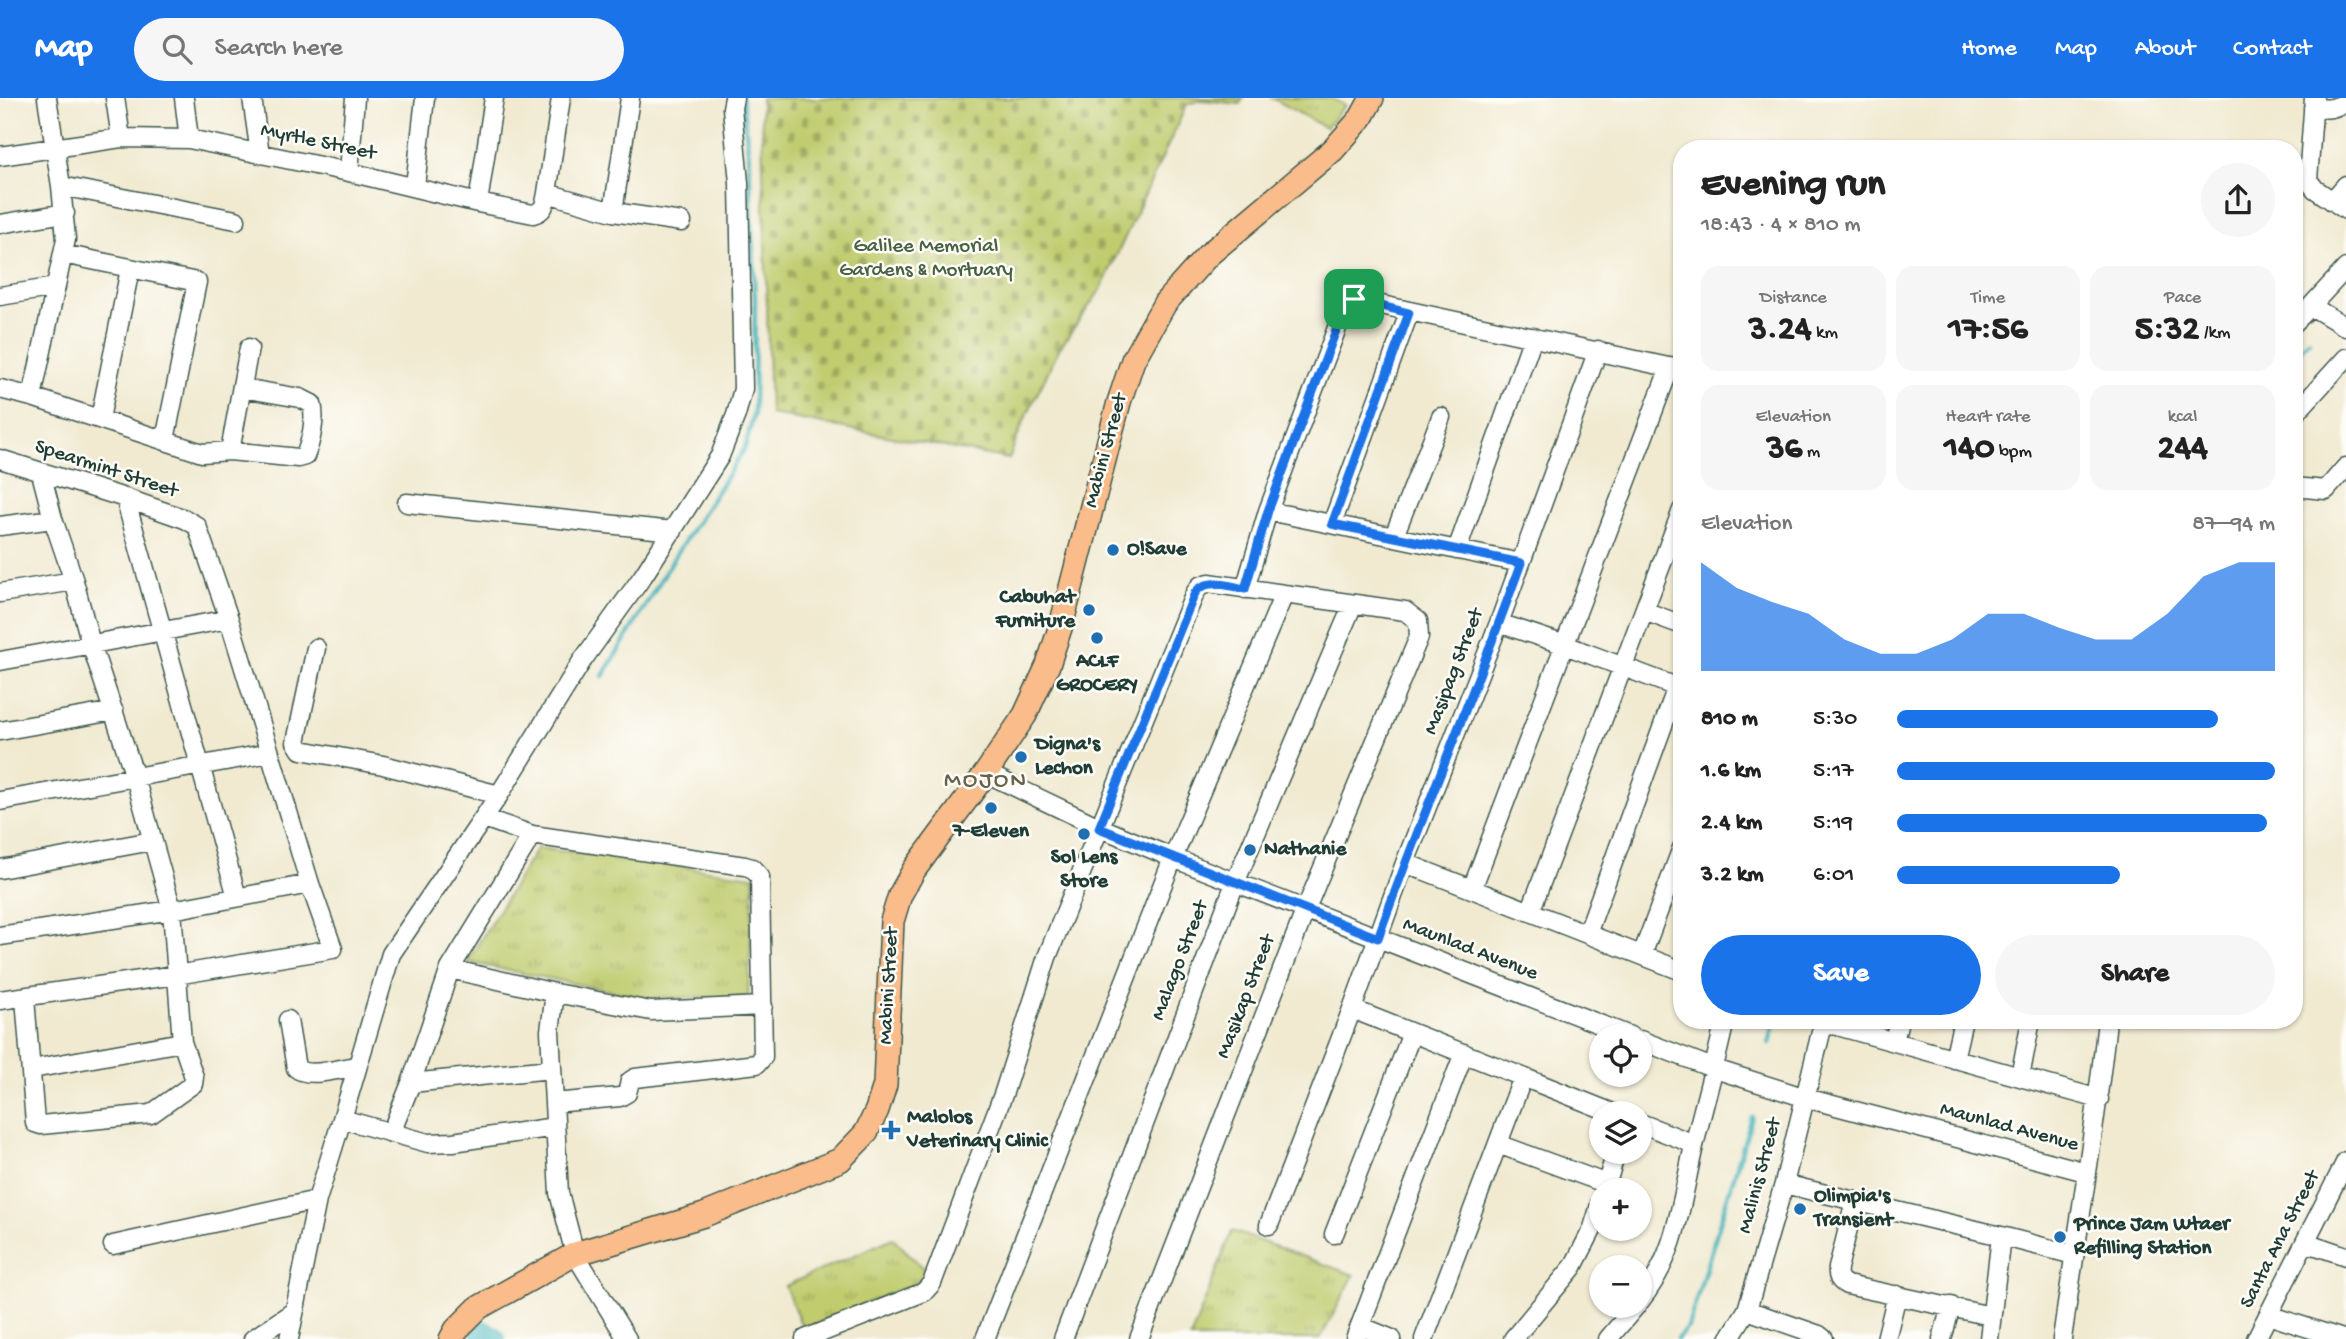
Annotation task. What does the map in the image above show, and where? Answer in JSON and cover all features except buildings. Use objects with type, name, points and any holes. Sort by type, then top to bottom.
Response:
[{"type":"main road","name":"Mabini Street","points":[[451,1339],[456,1330],[478,1308],[575,1254],[704,1215],[839,1160],[866,1133],[885,1085],[892,921],[914,870],[1025,715],[1048,665],[1062,622],[1119,402],[1133,360],[1165,303],[1208,255],[1333,150],[1361,118],[1372,98]]},
{"type":"street","points":[[32,397],[66,239],[65,213],[47,98]]},
{"type":"street","points":[[115,98],[121,138]]},
{"type":"street","points":[[184,98],[189,139]]},
{"type":"street","points":[[252,98],[260,154]]},
{"type":"street","points":[[349,172],[355,98]]},
{"type":"street","points":[[415,187],[425,98]]},
{"type":"street","points":[[478,203],[494,98]]},
{"type":"street","points":[[561,98],[547,193],[613,212],[682,222]]},
{"type":"street","points":[[613,212],[630,98]]},
{"type":"street","points":[[289,1339],[317,1200],[391,954],[499,795],[582,661],[673,531],[720,456],[736,415],[743,389],[739,183],[732,108],[734,98]]},
{"type":"street","points":[[2346,100],[2340,107],[2326,109],[2314,103],[2308,180],[2315,189],[2339,205],[2346,185]]},
{"type":"street","name":"Myrtle Street","points":[[0,156],[121,138],[189,139],[534,214],[540,212],[547,193]]},
{"type":"street","points":[[61,186],[236,220]]},
{"type":"street","points":[[0,224],[65,213]]},
{"type":"street","points":[[63,254],[197,282],[164,440]]},
{"type":"street","points":[[2303,314],[2346,268]]},
{"type":"street","points":[[100,419],[130,269]]},
{"type":"street","points":[[0,296],[56,287]]},
{"type":"street","points":[[1245,589],[1268,511],[1346,304],[1354,299],[1409,313],[1673,367]]},
{"type":"street","points":[[2311,306],[2346,327]]},
{"type":"street","points":[[1332,524],[1409,313]]},
{"type":"street","points":[[1457,550],[1533,337]]},
{"type":"street","points":[[230,451],[249,348]]},
{"type":"street","name":"Masipag Street","points":[[1269,1226],[1405,863],[1499,623],[1598,350]]},
{"type":"street","points":[[2303,405],[2346,358]]},
{"type":"street","points":[[1472,889],[1565,645],[1673,375]]},
{"type":"street","points":[[0,389],[202,453],[230,451],[298,458],[305,456],[314,412],[312,404],[300,398],[242,388]]},
{"type":"street","points":[[1394,536],[1441,417]]},
{"type":"street","name":"Spearmint Street","points":[[0,459],[125,498],[186,519],[197,526],[229,619]]},
{"type":"street","points":[[2303,488],[2326,490],[2346,467]]},
{"type":"street","points":[[24,998],[35,1124],[151,1114],[193,1084],[194,1077],[182,1042],[172,909],[135,778],[91,644],[41,473]]},
{"type":"street","points":[[125,498],[237,897]]},
{"type":"street","points":[[407,503],[673,531]]},
{"type":"street","points":[[1268,511],[1521,563]]},
{"type":"street","points":[[0,526],[53,519]]},
{"type":"street","points":[[1530,912],[1673,534]]},
{"type":"street","points":[[0,593],[74,581]]},
{"type":"street","name":"Masikap Street","points":[[805,1339],[924,1292],[932,1283],[1004,1092],[1047,957],[1200,586],[1209,583],[1405,611],[1418,621],[1419,637],[1305,911],[1139,1339]]},
{"type":"street","points":[[985,1339],[1173,858],[1284,594]]},
{"type":"street","name":"Malago Street","points":[[1063,1339],[1235,883],[1353,604]]},
{"type":"street","points":[[1644,611],[1673,622]]},
{"type":"street","points":[[0,662],[229,619],[310,884],[333,949],[0,1000]]},
{"type":"street","points":[[1499,623],[1673,686]]},
{"type":"street","points":[[316,648],[297,747],[383,765],[499,795]]},
{"type":"street","points":[[1587,934],[1673,704]]},
{"type":"street","points":[[0,731],[114,711]]},
{"type":"street","points":[[0,800],[270,752]]},
{"type":"street","name":"Maunlad Avenue","points":[[986,773],[1099,828],[1305,911],[1599,1024]]},
{"type":"street","points":[[484,818],[532,835],[751,868],[760,877],[763,1057],[757,1065],[635,1078],[630,1081],[627,1093],[620,1097],[554,1103]]},
{"type":"street","points":[[391,1133],[450,969],[532,835]]},
{"type":"street","points":[[0,869],[152,841]]},
{"type":"street","points":[[1405,863],[1673,967]]},
{"type":"street","points":[[1642,955],[1673,872]]},
{"type":"street","points":[[0,936],[310,884]]},
{"type":"street","points":[[450,969],[555,993],[652,1011],[763,1006]]},
{"type":"street","points":[[555,993],[550,1031],[559,1193],[575,1254],[626,1339]]},
{"type":"street","points":[[1352,1009],[1589,1103]]},
{"type":"street","points":[[288,1020],[296,1068],[300,1072],[310,1074],[357,1066]]},
{"type":"street","points":[[1652,1286],[1674,1239],[1694,1144],[1724,1029]]},
{"type":"street","name":"Malinis Street","points":[[1729,1339],[1747,1310],[1784,1184],[1822,1029]]},
{"type":"street","points":[[1851,1029],[2099,1099]]},
{"type":"street","points":[[1894,1042],[1897,1029]]},
{"type":"street","points":[[1954,1059],[1961,1029]]},
{"type":"street","points":[[2020,1077],[2029,1029]]},
{"type":"street","points":[[2062,1339],[2099,1099],[2106,1029]]},
{"type":"street","points":[[1334,1234],[1412,1033]]},
{"type":"street","points":[[32,1069],[182,1042]]},
{"type":"street","name":"Maunlad Avenue","points":[[1652,1045],[1715,1069],[1806,1098],[2086,1172]]},
{"type":"street","points":[[1392,1339],[1358,1333],[1464,1053]]},
{"type":"street","points":[[411,1083],[551,1069]]},
{"type":"street","points":[[1424,1339],[1523,1077]]},
{"type":"street","points":[[342,1119],[428,1143],[453,1142],[555,1127]]},
{"type":"street","points":[[1652,1128],[1694,1144]]},
{"type":"street","points":[[1498,1144],[1589,1180]]},
{"type":"street","name":"Santa Ana Street","points":[[2256,1339],[2343,1172]]},
{"type":"street","points":[[1784,1184],[2074,1255]]},
{"type":"street","points":[[113,1245],[317,1200]]},
{"type":"street","points":[[1854,1201],[1837,1275],[1840,1281],[1847,1285],[1991,1316]]},
{"type":"street","points":[[1989,1339],[2001,1236]]},
{"type":"street","points":[[1513,1339],[1573,1267],[1589,1237]]},
{"type":"street","points":[[2305,1242],[2346,1256]]},
{"type":"street","points":[[1886,1339],[1897,1295]]},
{"type":"street","points":[[1942,1339],[1951,1306]]},
{"type":"street","points":[[1747,1310],[1824,1339]]},
{"type":"street","points":[[253,1339],[293,1312]]},
{"type":"street","points":[[2268,1315],[2343,1339]]},
{"type":"street","points":[[1608,1339],[1626,1318]]},
{"type":"green space","name":"Galilee Memorial Gardens & Mortuary","points":[[761,98],[1243,98],[1240,104],[1202,100],[1187,104],[1101,289],[1059,349],[1022,425],[1009,459],[770,414]]},
{"type":"green space","points":[[1272,98],[1330,98],[1345,105],[1326,128]]},
{"type":"green space","points":[[537,848],[754,876],[748,997],[647,998],[467,962]]},
{"type":"green space","points":[[1232,1231],[1354,1275],[1320,1339],[1190,1339]]},
{"type":"green space","points":[[893,1238],[928,1273],[924,1280],[803,1329],[785,1286]]},
{"type":"waterway","points":[[603,676],[672,561],[745,448],[754,413],[755,299],[749,157],[742,98]]},
{"type":"waterway","points":[[2303,346],[2309,340]]},
{"type":"waterway","points":[[1769,1043],[1773,1029]]},
{"type":"waterway","points":[[1677,1339],[1688,1327],[1752,1117]]},
{"type":"waterway","points":[[483,1339],[483,1333],[493,1339]]},
{"type":"place","name":"O!Save","points":[[1113,550]]},
{"type":"place","name":"Cabuhat Furniture","points":[[1089,610]]},
{"type":"place","name":"ACLF GROCERY","points":[[1097,638]]},
{"type":"place","name":"Digna's Lechon","points":[[1021,757]]},
{"type":"place","name":"7-Eleven","points":[[991,808]]},
{"type":"place","name":"Sol Lens Store","points":[[1084,834]]},
{"type":"place","name":"Nathanie","points":[[1250,850]]},
{"type":"place","name":"Malolos Veterinary Clinic","points":[[891,1130]]},
{"type":"place","name":"Olimpia's Transient","points":[[1800,1209]]},
{"type":"place","name":"Prince Jam Wtaer Refilling Station","points":[[2060,1237]]},
{"type":"district","name":"MOJON","points":[[986,781]]},
{"type":"route","points":[[1354,299],[1409,313],[1332,524],[1521,563],[1378,938],[1099,828],[1195,593],[1200,586],[1209,583],[1245,589],[1268,511],[1346,304],[1354,299]]}]
